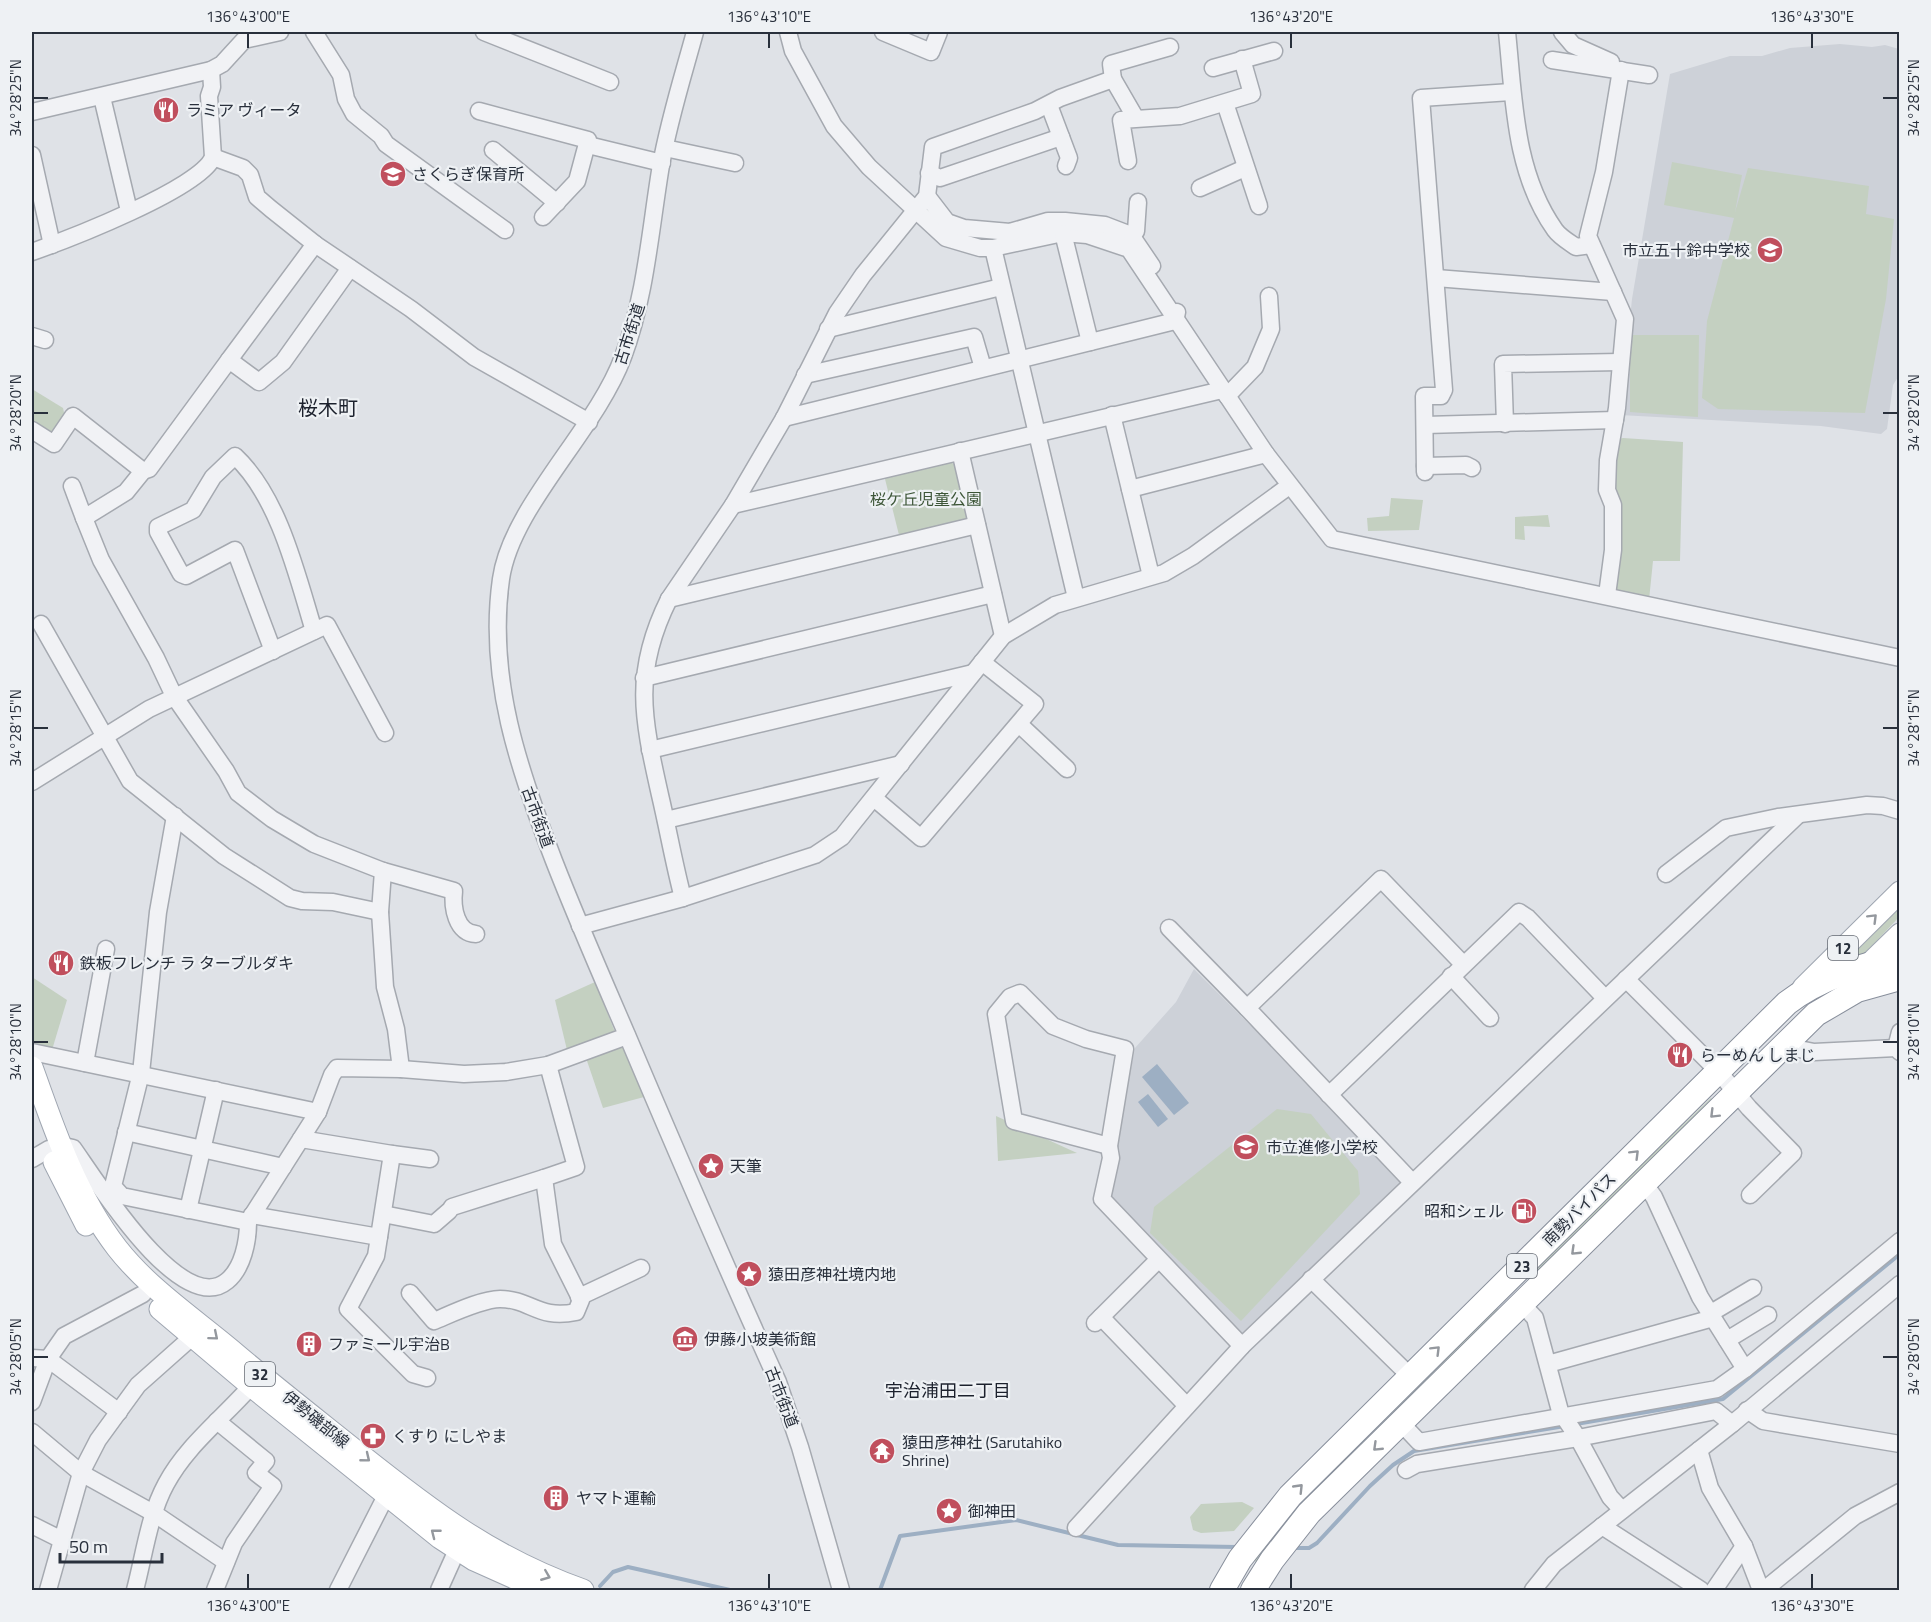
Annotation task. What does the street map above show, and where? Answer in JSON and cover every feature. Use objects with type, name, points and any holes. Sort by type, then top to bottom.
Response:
[{"type":"highway","name":"南勢バイパス","points":[[1230,1576],[1260,1532],[1290,1496],[1788,1004],[1819,982],[1899,956]]},
{"type":"highway","name":"南勢バイパス","points":[[1252,1590],[1291,1534],[1521,1303],[1816,1014],[1857,990],[1899,978]]},
{"type":"main road","name":"12","points":[[1788,1004],[1899,892]]},
{"type":"main road","name":"12","points":[[1816,1014],[1899,934]]},
{"type":"main road","name":"伊勢磯部線","points":[[32,1068],[47,1151],[117,1247],[150,1282],[390,1488],[457,1550],[541,1590]]},
{"type":"main road","name":"伊勢磯部線","points":[[32,1108],[47,1151],[86,1225],[105,1252],[143,1294],[192,1337],[250,1386],[390,1488],[517,1564],[583,1590]]},
{"type":"street","points":[[32,112],[211,70],[222,64],[244,40],[269,32]]},
{"type":"street","points":[[314,32],[341,75],[346,99],[354,114],[381,136],[386,144],[505,230]]},
{"type":"street","points":[[484,32],[609,82]]},
{"type":"street","name":"古市街道","points":[[695,32],[663,156],[642,294],[623,359],[589,422],[534,504],[504,560],[498,606],[501,688],[508,725],[529,796],[580,926],[778,1382],[800,1447],[841,1590]]},
{"type":"street","points":[[788,32],[793,51],[834,126],[869,167],[946,238],[980,248],[993,248],[1063,233],[1087,235],[1129,249],[1266,454],[1332,539],[1899,658]]},
{"type":"street","points":[[883,32],[931,52],[939,32]]},
{"type":"street","points":[[1508,32],[1511,92],[1516,129],[1541,204],[1556,232],[1576,247],[1591,245]]},
{"type":"street","points":[[1562,32],[1573,45],[1606,59],[1617,69]]},
{"type":"street","points":[[1135,117],[1113,79],[1112,64],[1170,47]]},
{"type":"street","points":[[1213,68],[1274,51]]},
{"type":"street","points":[[1128,161],[1121,120],[1135,117],[1180,116],[1252,94],[1242,59]]},
{"type":"street","points":[[1552,60],[1649,75]]},
{"type":"street","points":[[1607,596],[1612,550],[1613,506],[1607,490],[1608,460],[1615,420],[1625,319],[1600,259],[1591,245],[1588,230],[1604,172],[1617,69]]},
{"type":"street","points":[[32,252],[83,235],[198,175],[209,166],[213,157],[209,96],[212,87],[211,70]]},
{"type":"street","points":[[682,898],[650,750],[642,700],[652,638],[669,599],[733,505],[784,418],[828,329],[862,275],[927,196],[933,147],[1113,79]]},
{"type":"street","points":[[1472,468],[1466,465],[1425,469],[1424,396],[1441,396],[1444,390],[1421,98],[1511,92]]},
{"type":"street","points":[[102,97],[129,211]]},
{"type":"street","points":[[1226,103],[1259,206]]},
{"type":"street","points":[[1049,105],[1069,158],[1066,166]]},
{"type":"street","points":[[479,111],[585,137],[588,145],[577,181],[543,217]]},
{"type":"street","points":[[929,173],[940,178],[1061,137]]},
{"type":"street","points":[[588,145],[663,156],[735,163]]},
{"type":"street","points":[[493,150],[556,203]]},
{"type":"street","points":[[32,155],[52,245]]},
{"type":"street","points":[[213,157],[243,168],[250,175],[257,197],[315,244],[411,309],[474,357],[589,422]]},
{"type":"street","points":[[1200,188],[1245,168]]},
{"type":"street","points":[[927,196],[947,222],[964,228],[1010,232],[1048,221],[1065,220],[1105,225],[1132,236],[1140,245],[1177,309],[1175,321]]},
{"type":"street","points":[[1132,236],[1136,231],[1138,201]]},
{"type":"street","points":[[1063,233],[1090,342]]},
{"type":"street","points":[[84,518],[126,492],[143,471],[149,469],[315,244]]},
{"type":"street","points":[[993,248],[1076,597]]},
{"type":"street","points":[[229,360],[259,382],[283,362],[350,268]]},
{"type":"street","points":[[1436,278],[1613,291]]},
{"type":"street","points":[[828,329],[1001,287]]},
{"type":"street","points":[[733,505],[1112,415],[1224,393],[1256,368],[1271,329],[1269,296]]},
{"type":"street","points":[[784,418],[1175,321]]},
{"type":"street","points":[[805,375],[974,337],[983,368]]},
{"type":"street","points":[[1505,424],[1503,364],[1620,362]]},
{"type":"street","points":[[1112,415],[1151,576]]},
{"type":"street","points":[[32,430],[54,444],[73,416],[143,471]]},
{"type":"street","points":[[1425,425],[1615,420]]},
{"type":"street","points":[[960,451],[1003,636]]},
{"type":"street","points":[[1130,489],[1266,454]]},
{"type":"street","points":[[273,651],[235,550],[186,576],[181,574],[158,532],[158,527],[193,510],[213,477],[235,456],[259,486],[275,518],[292,558],[314,631]]},
{"type":"street","points":[[72,486],[106,570],[156,658],[174,696],[226,771],[238,793],[272,819],[314,844],[382,871],[454,891],[452,906],[462,927],[465,931],[476,934]]},
{"type":"street","points":[[580,926],[682,898],[814,855],[842,837],[1003,636],[1055,604],[1164,573],[1193,556],[1289,486]]},
{"type":"street","points":[[669,599],[977,525]]},
{"type":"street","points":[[644,678],[993,594]]},
{"type":"street","points":[[41,624],[130,781],[224,856],[290,898],[333,902],[380,912]]},
{"type":"street","points":[[34,776],[174,696],[228,674],[327,625],[385,733]]},
{"type":"street","points":[[650,750],[977,668],[1035,704],[921,838],[874,798]]},
{"type":"street","points":[[1019,724],[1067,769]]},
{"type":"street","points":[[666,820],[901,764]]},
{"type":"street","points":[[1666,874],[1726,828],[1778,817],[1868,805],[1899,810]]},
{"type":"street","points":[[175,816],[158,912],[141,1073],[113,1186],[122,1196],[188,1209],[379,1237]]},
{"type":"street","points":[[1076,1528],[1242,1346],[1797,816]]},
{"type":"street","points":[[382,871],[380,912],[385,987],[396,1029],[401,1069]]},
{"type":"street","points":[[1247,1008],[1381,879],[1457,970],[1490,1018]]},
{"type":"street","points":[[1329,1095],[1519,912],[1528,918],[1605,998]]},
{"type":"street","points":[[1168,928],[1412,1182]]},
{"type":"street","points":[[85,1063],[106,949]]},
{"type":"street","points":[[1626,979],[1718,1071],[1735,1093],[1793,1153],[1750,1195]]},
{"type":"street","points":[[1109,1146],[1014,1121],[996,1014],[1010,997],[1020,993],[1053,1026],[1125,1049],[1109,1146],[1112,1158],[1102,1199],[1242,1346]]},
{"type":"street","points":[[1784,1046],[1814,1052],[1898,1050],[1899,1032]]},
{"type":"street","points":[[47,1151],[73,1148],[115,1210],[164,1264],[198,1285],[215,1287],[228,1280],[234,1273],[248,1235],[250,1219],[318,1112],[327,1086],[338,1068],[401,1069],[464,1074],[506,1072],[548,1065],[627,1036]]},
{"type":"street","points":[[32,1052],[141,1073],[318,1112]]},
{"type":"street","points":[[383,1214],[434,1224],[451,1209],[576,1167],[548,1065]]},
{"type":"street","points":[[188,1209],[216,1090]]},
{"type":"street","points":[[126,1132],[283,1167]]},
{"type":"street","points":[[300,1140],[430,1160]]},
{"type":"street","points":[[392,1154],[376,1256],[348,1309],[413,1374],[427,1378]]},
{"type":"street","points":[[410,1293],[434,1321],[496,1299],[522,1303],[545,1314],[565,1314],[576,1311],[581,1300],[553,1244],[544,1178]]},
{"type":"street","points":[[1644,1184],[1654,1197],[1700,1297],[1745,1369]]},
{"type":"street","points":[[1401,1423],[1419,1442],[1565,1418],[1717,1389],[1745,1369],[1899,1241]]},
{"type":"street","points":[[1158,1260],[1098,1320],[1187,1407]]},
{"type":"street","points":[[579,1298],[641,1268]]},
{"type":"street","points":[[1311,1279],[1410,1376]]},
{"type":"street","points":[[1533,1590],[1554,1564],[1732,1424],[1899,1284]]},
{"type":"street","points":[[1548,1364],[1712,1316],[1753,1288]]},
{"type":"street","points":[[32,1402],[40,1359],[64,1336],[143,1294]]},
{"type":"street","points":[[1521,1303],[1535,1318],[1560,1411],[1610,1497],[1623,1510]]},
{"type":"street","points":[[1727,1340],[1768,1315]]},
{"type":"street","points":[[48,1590],[81,1473],[98,1440],[138,1385],[192,1337]]},
{"type":"street","points":[[40,1359],[119,1412]]},
{"type":"street","points":[[135,1590],[155,1514],[166,1484],[201,1437],[250,1386]]},
{"type":"street","points":[[1747,1410],[1763,1421],[1899,1444]]},
{"type":"street","points":[[1406,1470],[1417,1464],[1716,1411],[1732,1424]]},
{"type":"street","points":[[215,1590],[234,1542],[273,1486],[256,1473],[266,1461],[217,1421]]},
{"type":"street","points":[[32,1432],[81,1473],[155,1514],[226,1562]]},
{"type":"street","points":[[1698,1450],[1710,1488],[1744,1546],[1762,1590],[1855,1516],[1899,1492]]},
{"type":"street","points":[[339,1590],[390,1488]]},
{"type":"street","points":[[32,1525],[62,1540]]},
{"type":"street","points":[[1602,1526],[1701,1590]]},
{"type":"street","points":[[1713,1590],[1744,1546]]},
{"type":"street","points":[[439,1590],[457,1550]]},
{"type":"street","points":[[1230,1576],[1252,1590]]},
{"type":"shaded area","name":"市立五十鈴中学校","points":[[1840,44],[1872,47],[1885,45],[1899,49],[1900,374],[1893,385],[1887,429],[1881,434],[1821,426],[1620,415],[1632,299],[1670,74],[1730,56],[1762,56],[1790,48]]},
{"type":"shaded area","name":"市立進修小学校","points":[[1194,969],[1399,1174],[1402,1185],[1246,1334],[1237,1334],[1110,1202],[1120,1158],[1118,1135],[1135,1048],[1176,1002]]},
{"type":"green space","points":[[1672,162],[1742,175],[1735,212],[1748,168],[1869,186],[1866,214],[1894,219],[1886,299],[1865,413],[1718,409],[1702,398],[1707,321],[1734,218],[1664,205]]},
{"type":"green space","points":[[1630,335],[1699,335],[1698,417],[1630,412]]},
{"type":"green space","points":[[32,389],[63,408],[65,417],[56,433],[47,435],[32,425]]},
{"type":"green space","points":[[1619,439],[1683,442],[1680,561],[1653,561],[1649,600],[1615,593],[1611,490]]},
{"type":"green space","name":"桜ケ丘児童公園","points":[[948,460],[955,465],[967,518],[964,522],[900,539],[884,475]]},
{"type":"green space","points":[[1391,498],[1423,500],[1419,530],[1368,531],[1367,518],[1389,516]]},
{"type":"green space","points":[[1548,515],[1550,527],[1524,526],[1525,540],[1515,539],[1515,517]]},
{"type":"green space","points":[[1899,908],[1899,917],[1859,960],[1853,954]]},
{"type":"green space","points":[[32,977],[67,1000],[52,1050],[34,1047],[32,1041]]},
{"type":"green space","points":[[595,982],[615,1032],[567,1050],[555,1000]]},
{"type":"green space","points":[[622,1045],[644,1097],[603,1108],[585,1055]]},
{"type":"green space","points":[[1711,1098],[1713,1100],[1532,1280],[1529,1280],[1528,1274]]},
{"type":"green space","points":[[1277,1109],[1311,1114],[1358,1171],[1360,1194],[1241,1321],[1150,1233],[1154,1207]]},
{"type":"green space","points":[[996,1116],[1077,1153],[998,1161]]},
{"type":"green space","points":[[1497,1308],[1499,1310],[1257,1562],[1254,1561],[1295,1506]]},
{"type":"green space","points":[[1242,1502],[1254,1508],[1234,1531],[1201,1533],[1193,1530],[1190,1517],[1201,1504]]},
{"type":"water","points":[[1157,1064],[1189,1103],[1174,1115],[1142,1077]]},
{"type":"water","points":[[1148,1094],[1168,1119],[1158,1127],[1138,1102]]},
{"type":"waterway","points":[[1576,1424],[1723,1399],[1900,1254]]},
{"type":"waterway","points":[[1293,1548],[1309,1548],[1317,1543],[1370,1486],[1393,1465],[1414,1451],[1565,1426]]},
{"type":"waterway","points":[[880,1590],[900,1536],[1016,1520],[1118,1545],[1237,1547]]},
{"type":"waterway","points":[[600,1586],[613,1572],[628,1567],[730,1590]]},
{"type":"place","name":"ラミア ヴィータ","points":[[166,110]]},
{"type":"place","name":"さくらぎ保育所","points":[[393,174]]},
{"type":"place","name":"市立五十鈴中学校","points":[[1770,250]]},
{"type":"place","name":"鉄板フレンチ ラ ターブルダキ","points":[[61,963]]},
{"type":"place","name":"らーめん しまじ","points":[[1680,1055]]},
{"type":"place","name":"市立進修小学校","points":[[1246,1147]]},
{"type":"place","name":"天筆","points":[[711,1166]]},
{"type":"place","name":"昭和シェル","points":[[1524,1211]]},
{"type":"place","name":"猿田彦神社境内地","points":[[749,1274]]},
{"type":"place","name":"伊藤小坡美術館","points":[[685,1339]]},
{"type":"place","name":"ファミール宇治B","points":[[309,1344]]},
{"type":"place","name":"くすり にしやま","points":[[373,1436]]},
{"type":"place","name":"猿田彦神社 (Sarutahiko Shrine)","points":[[882,1451]]},
{"type":"place","name":"ヤマト運輸","points":[[556,1498]]},
{"type":"place","name":"御神田","points":[[949,1511]]},
{"type":"district","name":"桜木町","points":[[328,407]]},
{"type":"district","name":"宇治浦田二丁目","points":[[948,1390]]}]
